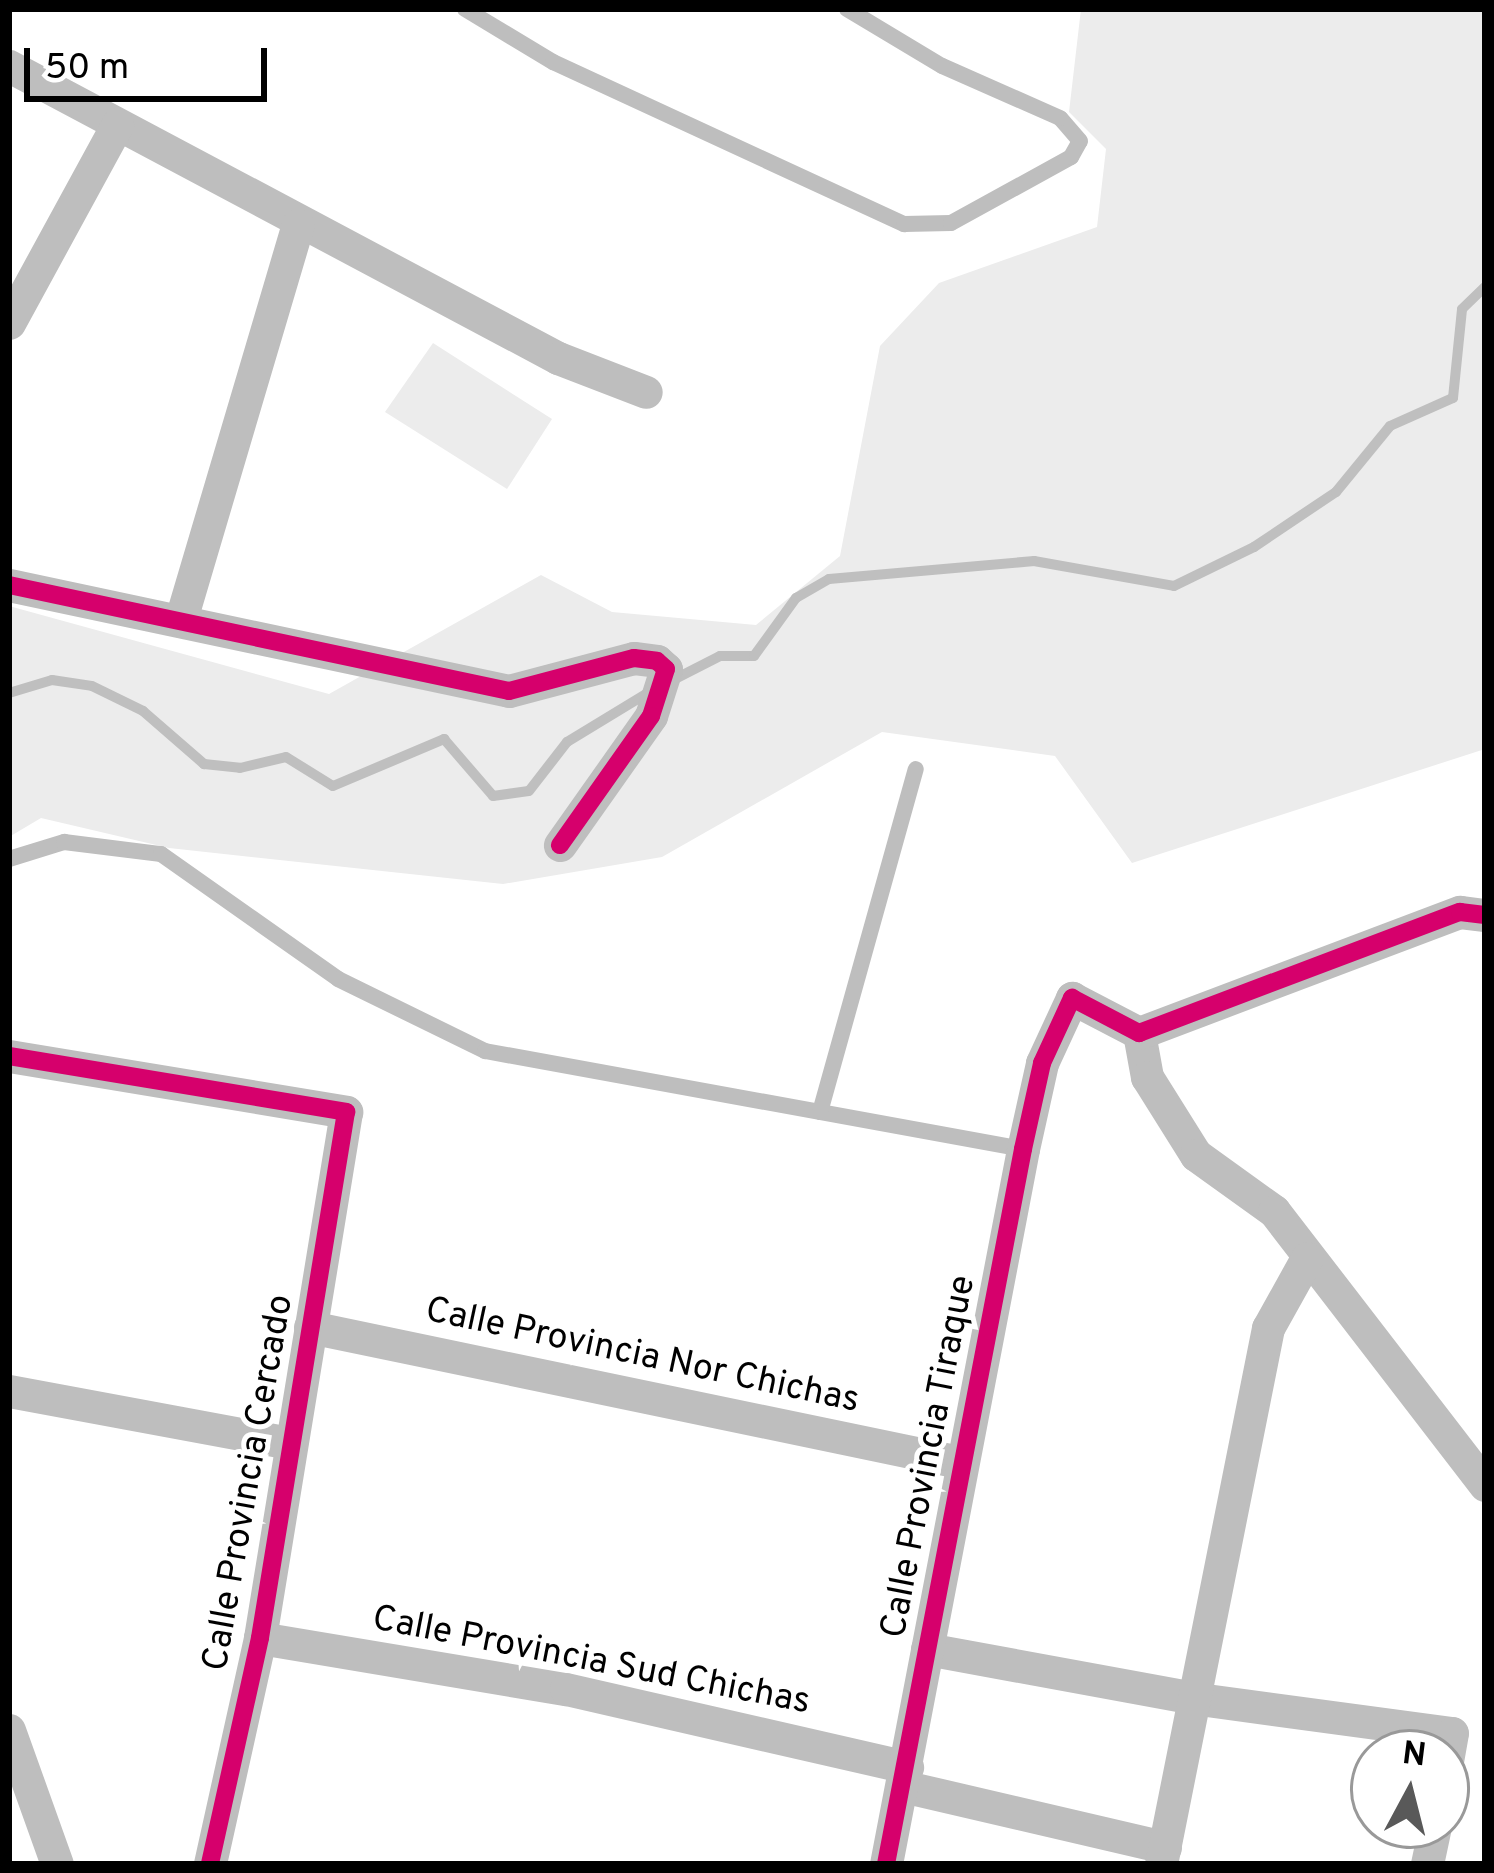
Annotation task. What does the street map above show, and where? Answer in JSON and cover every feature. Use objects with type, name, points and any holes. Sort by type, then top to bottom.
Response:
[{"type":"street","points":[[10,70],[558,358],[646,392]]},
{"type":"street","points":[[9,323],[117,124]]},
{"type":"street","points":[[182,620],[298,225]]},
{"type":"street","points":[[9,585],[182,620],[369,667],[430,671],[509,691],[634,658],[657,661],[666,669],[651,716],[560,845]]},
{"type":"street","points":[[1485,915],[1460,912],[1139,1033],[1147,1077],[1196,1155],[1274,1211],[1485,1485]]},
{"type":"street","name":"Calle Provincia Tiraque","points":[[886,1864],[959,1462],[1042,1063],[1072,998],[1139,1033]]},
{"type":"street","name":"Calle Provincia Cercado","points":[[9,1056],[346,1112],[260,1638],[210,1864]]},
{"type":"street","points":[[1163,1855],[1198,1700],[1268,1328],[1307,1258]]},
{"type":"street","name":"Calle Provincia Nor Chichas","points":[[310,1327],[959,1462]]},
{"type":"street","points":[[9,1391],[289,1443]]},
{"type":"street","name":"Calle Provincia Sud Chichas","points":[[260,1638],[566,1689],[904,1776],[1163,1855]]},
{"type":"street","points":[[927,1649],[1198,1700],[1422,1729]]},
{"type":"street","points":[[9,1730],[57,1864]]},
{"type":"lane","points":[[465,9],[554,62],[904,224],[951,223],[1071,157],[1080,142],[1060,118],[942,66],[847,9]]},
{"type":"lane","points":[[820,1112],[916,769]]},
{"type":"lane","points":[[9,860],[64,842],[161,854],[338,979],[485,1052],[1023,1148]]},
{"type":"shaded area","points":[[1081,9],[1485,9],[1485,749],[1132,863],[1055,756],[882,732],[662,857],[503,884],[169,848],[41,818],[9,837],[9,606],[329,694],[541,575],[612,612],[756,625],[840,556],[880,346],[939,283],[1097,227],[1106,149],[1069,112]]},
{"type":"shaded area","points":[[433,343],[552,419],[507,489],[385,412]]},
{"type":"waterway","points":[[671,681],[720,656],[754,656],[796,598],[829,579],[1034,561],[1174,586],[1254,547],[1336,492],[1390,426],[1453,398],[1462,309],[1485,287]]},
{"type":"waterway","points":[[9,693],[52,680],[92,686],[143,711],[204,764],[240,768],[286,757],[333,786],[444,739],[493,796],[529,791],[567,742],[654,689]]},
{"type":"cycle path","points":[[9,585],[509,691],[634,658],[657,661],[666,669],[651,716],[560,845]]},
{"type":"cycle path","points":[[886,1864],[1023,1149],[1042,1063],[1072,998],[1139,1033],[1460,912],[1485,915]]},
{"type":"cycle path","points":[[9,1056],[346,1112],[260,1638],[210,1864]]}]
